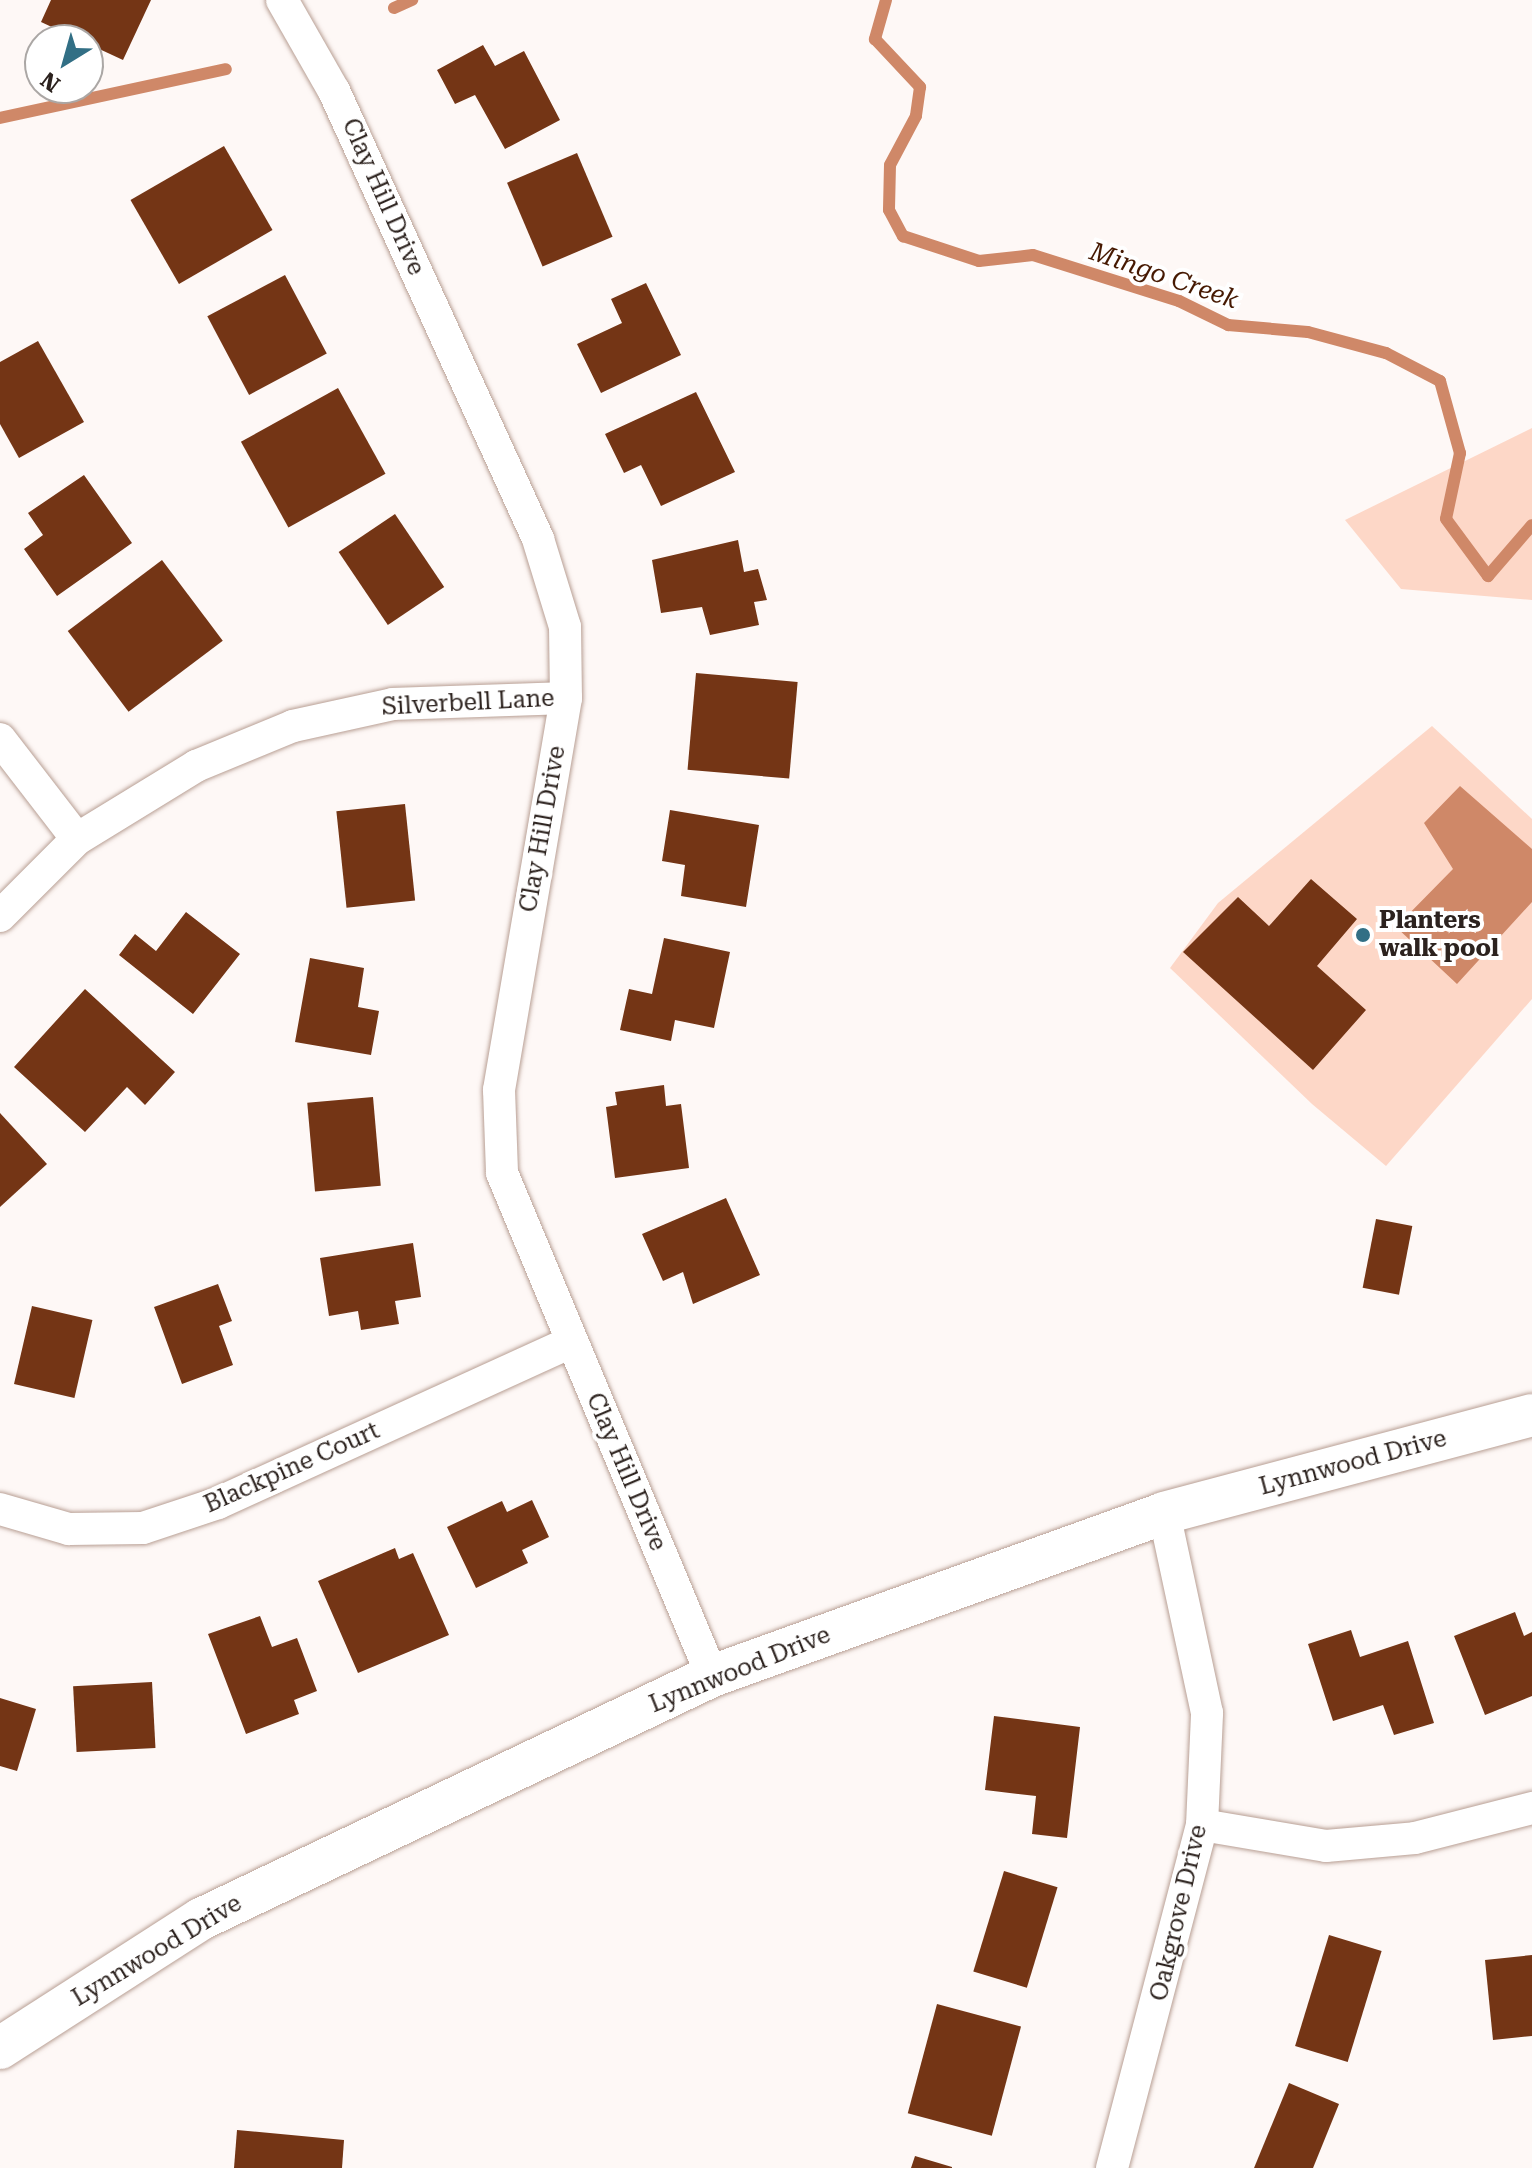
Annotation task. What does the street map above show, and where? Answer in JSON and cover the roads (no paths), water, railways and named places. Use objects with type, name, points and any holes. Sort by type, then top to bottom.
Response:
[{"type":"street","name":"Clay Hill Drive","points":[[282,0],[334,91],[538,539],[565,627],[566,698],[499,1090],[502,1173],[712,1676]]},
{"type":"street","name":"Silverbell Lane","points":[[0,916],[77,839],[196,766],[293,726],[393,704],[566,698]]},
{"type":"street","points":[[0,739],[77,839]]},
{"type":"street","name":"Blackpine Court","points":[[0,1509],[69,1529],[143,1528],[218,1503],[572,1342]]},
{"type":"street","name":"Lynnwood Drive","points":[[0,2048],[201,1919],[712,1676],[1164,1513],[1532,1415]]},
{"type":"street","name":"Oakgrove Drive","points":[[1112,2168],[1202,1825],[1207,1713],[1164,1513]]},
{"type":"street","points":[[1202,1825],[1326,1846],[1415,1838],[1532,1808]]},
{"type":"waterway","points":[[394,8],[412,0]]},
{"type":"waterway","name":"Mingo Creek","points":[[886,0],[875,39],[920,87],[916,116],[890,165],[889,210],[903,236],[979,261],[1033,255],[1179,301],[1228,325],[1308,332],[1386,353],[1440,381],[1460,453],[1446,519],[1488,576],[1532,525]]},
{"type":"waterway","points":[[0,118],[226,69]]},
{"type":"place","name":"Planters walk pool","points":[[1363,935]]}]
